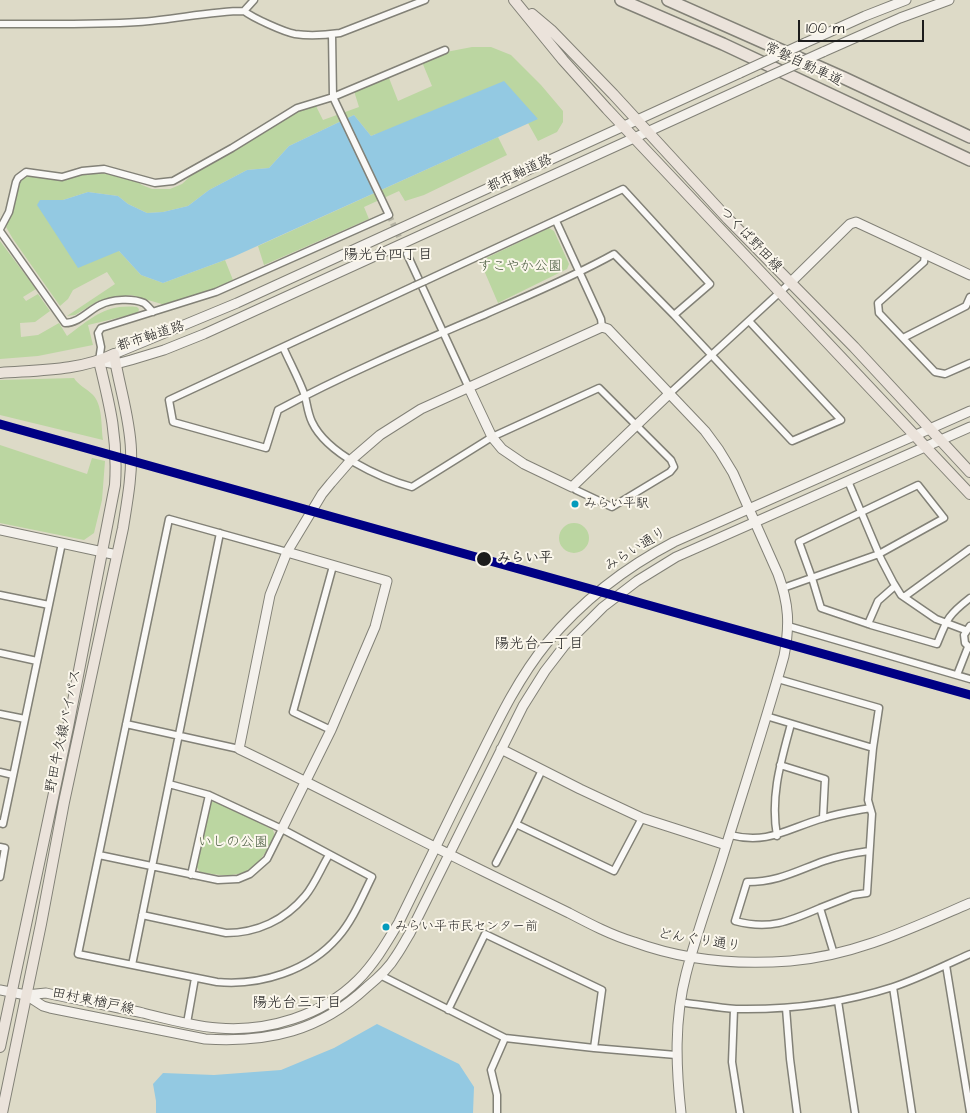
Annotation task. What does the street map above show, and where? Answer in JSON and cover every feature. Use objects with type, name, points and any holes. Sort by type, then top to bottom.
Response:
[{"type":"highway","name":"常磐自動車道","points":[[621,0],[723,44],[970,160]]},
{"type":"highway","name":"常磐自動車道","points":[[668,0],[844,78],[970,137]]},
{"type":"main road","name":"つくば野田線","points":[[515,1],[551,30],[638,120],[728,219],[791,282],[970,472]]},
{"type":"main road","name":"つくば野田線","points":[[515,1],[563,60],[633,137],[970,494]]},
{"type":"main road","name":"都市軸道路","points":[[0,372],[35,370],[115,359]]},
{"type":"main road","name":"野田牛久線バイパス","points":[[2,1113],[129,491],[131,450],[115,359]]},
{"type":"main road","name":"野田牛久線バイパス","points":[[0,1046],[68,727],[115,485],[116,447],[110,405],[99,361]]},
{"type":"street","points":[[244,11],[254,0]]},
{"type":"street","points":[[0,24],[138,22],[183,18],[225,11],[244,11],[250,16],[294,34],[332,34],[340,33],[425,0]]},
{"type":"street","name":"都市軸道路","points":[[115,359],[894,2],[906,0]]},
{"type":"street","name":"都市軸道路","points":[[115,359],[164,350],[204,334],[633,137],[900,18],[949,0]]},
{"type":"street","points":[[894,2],[900,18]]},
{"type":"street","points":[[99,361],[101,347],[98,333],[101,328],[216,292],[388,214],[335,99],[332,34]]},
{"type":"street","points":[[153,312],[144,304],[127,299],[101,304],[70,323],[65,323],[0,230],[9,212],[18,178],[26,172],[62,177],[82,171],[104,169],[155,183],[173,181],[232,148],[296,108],[335,99],[446,50]]},
{"type":"street","points":[[674,315],[710,284],[622,189],[168,400],[173,422],[266,448],[278,410],[304,396],[443,332],[581,273],[614,254],[792,441],[841,420],[749,321]]},
{"type":"street","points":[[556,221],[601,319],[602,327]]},
{"type":"street","points":[[574,487],[669,394],[791,282],[850,224],[856,222],[970,275]]},
{"type":"street","points":[[283,347],[304,396],[312,422],[323,439],[351,460],[375,474],[412,486],[492,437],[599,388],[671,460],[674,467],[670,472],[612,507],[524,464],[502,449],[492,437],[407,254]]},
{"type":"street","points":[[925,255],[924,262],[878,304],[879,312],[935,372],[945,374],[970,363]]},
{"type":"street","points":[[903,338],[966,306],[970,297]]},
{"type":"street","points":[[126,724],[239,749],[270,595],[288,552],[322,494],[351,460],[380,435],[421,409],[468,386],[602,327],[608,329],[705,431],[719,450],[749,509],[784,588],[788,613],[784,656],[778,679],[686,974],[680,1003],[676,1055],[682,1113]]},
{"type":"street","name":"みらい通り","points":[[436,847],[508,701],[534,661],[560,628],[590,599],[633,565],[674,542],[970,411]]},
{"type":"street","name":"みらい通り","points":[[449,854],[523,706],[566,645],[603,607],[637,581],[676,556],[970,427]]},
{"type":"street","points":[[848,481],[879,554],[895,586],[904,597],[936,619],[968,628],[964,639],[969,647],[957,675]]},
{"type":"street","points":[[784,588],[812,578],[879,554],[944,518],[918,485],[799,542],[812,578],[821,608],[937,644],[945,622],[952,612],[970,598]]},
{"type":"street","points":[[99,855],[227,880],[238,879],[250,874],[267,859],[282,829],[306,781],[330,730],[375,627],[387,581],[169,519],[78,954],[195,978],[236,984],[261,981],[284,974],[305,963],[338,937],[355,912],[372,877],[282,829],[209,794],[169,784]]},
{"type":"street","points":[[0,530],[117,555]]},
{"type":"street","points":[[132,965],[220,533]]},
{"type":"street","points":[[0,823],[3,824],[14,775],[62,543]]},
{"type":"street","points":[[904,597],[970,549]]},
{"type":"street","points":[[330,730],[293,712],[333,566]]},
{"type":"street","points":[[868,624],[878,601],[895,586]]},
{"type":"street","points":[[0,595],[49,605]]},
{"type":"street","points":[[788,626],[970,679]]},
{"type":"street","points":[[0,653],[37,661]]},
{"type":"street","points":[[778,679],[879,708],[868,800],[872,814],[866,893],[853,895],[777,925],[752,925],[735,921],[746,882],[773,880],[823,861],[869,851]]},
{"type":"street","points":[[0,714],[25,719]]},
{"type":"street","points":[[766,716],[873,748]]},
{"type":"street","points":[[777,836],[774,807],[776,783],[791,724]]},
{"type":"street","name":"どんぐり通り","points":[[239,749],[601,929],[633,942],[692,957],[721,961],[760,962],[791,961],[834,954],[888,938],[970,903]]},
{"type":"street","points":[[501,749],[642,818],[726,845]]},
{"type":"street","points":[[780,765],[825,779],[823,818]]},
{"type":"street","points":[[496,863],[542,770]]},
{"type":"street","points":[[0,772],[14,775]]},
{"type":"street","points":[[192,874],[209,794]]},
{"type":"street","points":[[730,835],[751,838],[777,836],[823,818],[870,808]]},
{"type":"street","points":[[516,824],[614,871],[642,818]]},
{"type":"street","points":[[0,847],[5,848],[0,876]]},
{"type":"street","name":"田村東楢戸線","points":[[26,995],[46,993],[186,1023],[224,1028],[265,1026],[303,1015],[340,995],[357,981],[373,963],[399,922],[436,847]]},
{"type":"street","points":[[142,915],[226,933],[259,929],[278,920],[292,910],[306,894],[329,854]]},
{"type":"street","name":"田村東楢戸線","points":[[26,995],[43,1006],[205,1039],[254,1040],[283,1035],[305,1028],[351,1002],[396,958],[449,854]]},
{"type":"street","points":[[820,908],[834,954]]},
{"type":"street","points":[[448,1010],[485,934],[602,990],[594,1048]]},
{"type":"street","points":[[686,1003],[734,1008],[786,1008],[838,1001],[893,987],[970,954]]},
{"type":"street","points":[[946,964],[970,1112]]},
{"type":"street","points":[[380,975],[505,1038],[676,1055]]},
{"type":"street","points":[[186,1023],[195,978]]},
{"type":"street","points":[[893,987],[912,1113]]},
{"type":"street","points":[[0,990],[26,995]]},
{"type":"street","points":[[838,1001],[854,1113]]},
{"type":"street","points":[[734,1008],[732,1062],[740,1113]]},
{"type":"street","points":[[786,1008],[797,1113]]},
{"type":"street","points":[[497,1113],[497,1095],[491,1070],[505,1038]]},
{"type":"green space","points":[[472,47],[491,47],[511,55],[541,85],[563,111],[563,122],[557,132],[538,141],[528,123],[538,118],[371,136],[354,115],[289,146],[269,168],[247,170],[209,190],[188,206],[163,212],[147,213],[128,204],[118,196],[88,192],[63,200],[40,200],[119,251],[141,275],[163,283],[225,260],[233,280],[211,290],[165,305],[131,295],[98,301],[75,315],[67,316],[115,284],[107,272],[73,290],[68,299],[60,306],[6,227],[13,208],[17,182],[26,175],[61,179],[84,173],[102,173],[134,179],[152,189],[170,189],[182,184],[198,169],[294,113],[316,106],[323,120],[359,107],[354,91],[389,78],[398,101],[432,86],[422,62],[446,52]]},
{"type":"green space","points":[[498,137],[507,155],[424,195],[405,201],[399,191],[364,207],[369,219],[264,265],[258,246]]},
{"type":"green space","name":"すこやか公園","points":[[549,228],[554,231],[569,264],[567,269],[498,303],[480,261]]},
{"type":"green space","points":[[0,241],[36,289],[23,297],[26,301],[38,294],[50,311],[35,322],[20,323],[21,337],[38,335],[59,323],[67,336],[99,314],[116,308],[137,307],[139,309],[138,313],[88,325],[93,345],[38,356],[0,359]]},
{"type":"green space","points":[[74,378],[96,398],[101,416],[103,440],[0,415],[0,380]]},
{"type":"green space","points":[[0,445],[87,474],[92,458],[105,461],[102,500],[94,533],[84,540],[0,523]]},
{"type":"green space","points":[[574,523],[585,527],[589,538],[585,549],[574,553],[563,549],[559,538],[563,527]]},
{"type":"green space","name":"いしの公園","points":[[216,800],[273,830],[275,836],[268,849],[254,866],[246,871],[227,875],[214,874],[200,872],[196,866],[209,803]]},
{"type":"water","points":[[504,81],[538,119],[233,257],[163,283],[141,275],[119,251],[78,268],[37,205],[40,200],[63,200],[88,192],[118,196],[128,204],[147,213],[163,212],[188,206],[209,190],[247,170],[269,168],[289,146],[354,115],[371,136]]},
{"type":"water","points":[[377,1024],[459,1064],[474,1087],[473,1113],[156,1113],[153,1084],[163,1073],[214,1075],[281,1070],[334,1048]]},
{"type":"tunnel","points":[[389,215],[407,254]]},
{"type":"transit line","points":[[0,424],[970,695]]},
{"type":"place","name":"みらい平駅","points":[[575,504]]},
{"type":"place","name":"みらい平","points":[[484,559]]},
{"type":"place","name":"みらい平市民センター前","points":[[386,927]]},
{"type":"district","name":"陽光台四丁目","points":[[388,256]]},
{"type":"district","name":"陽光台一丁目","points":[[539,645]]},
{"type":"district","name":"陽光台三丁目","points":[[297,1004]]}]
